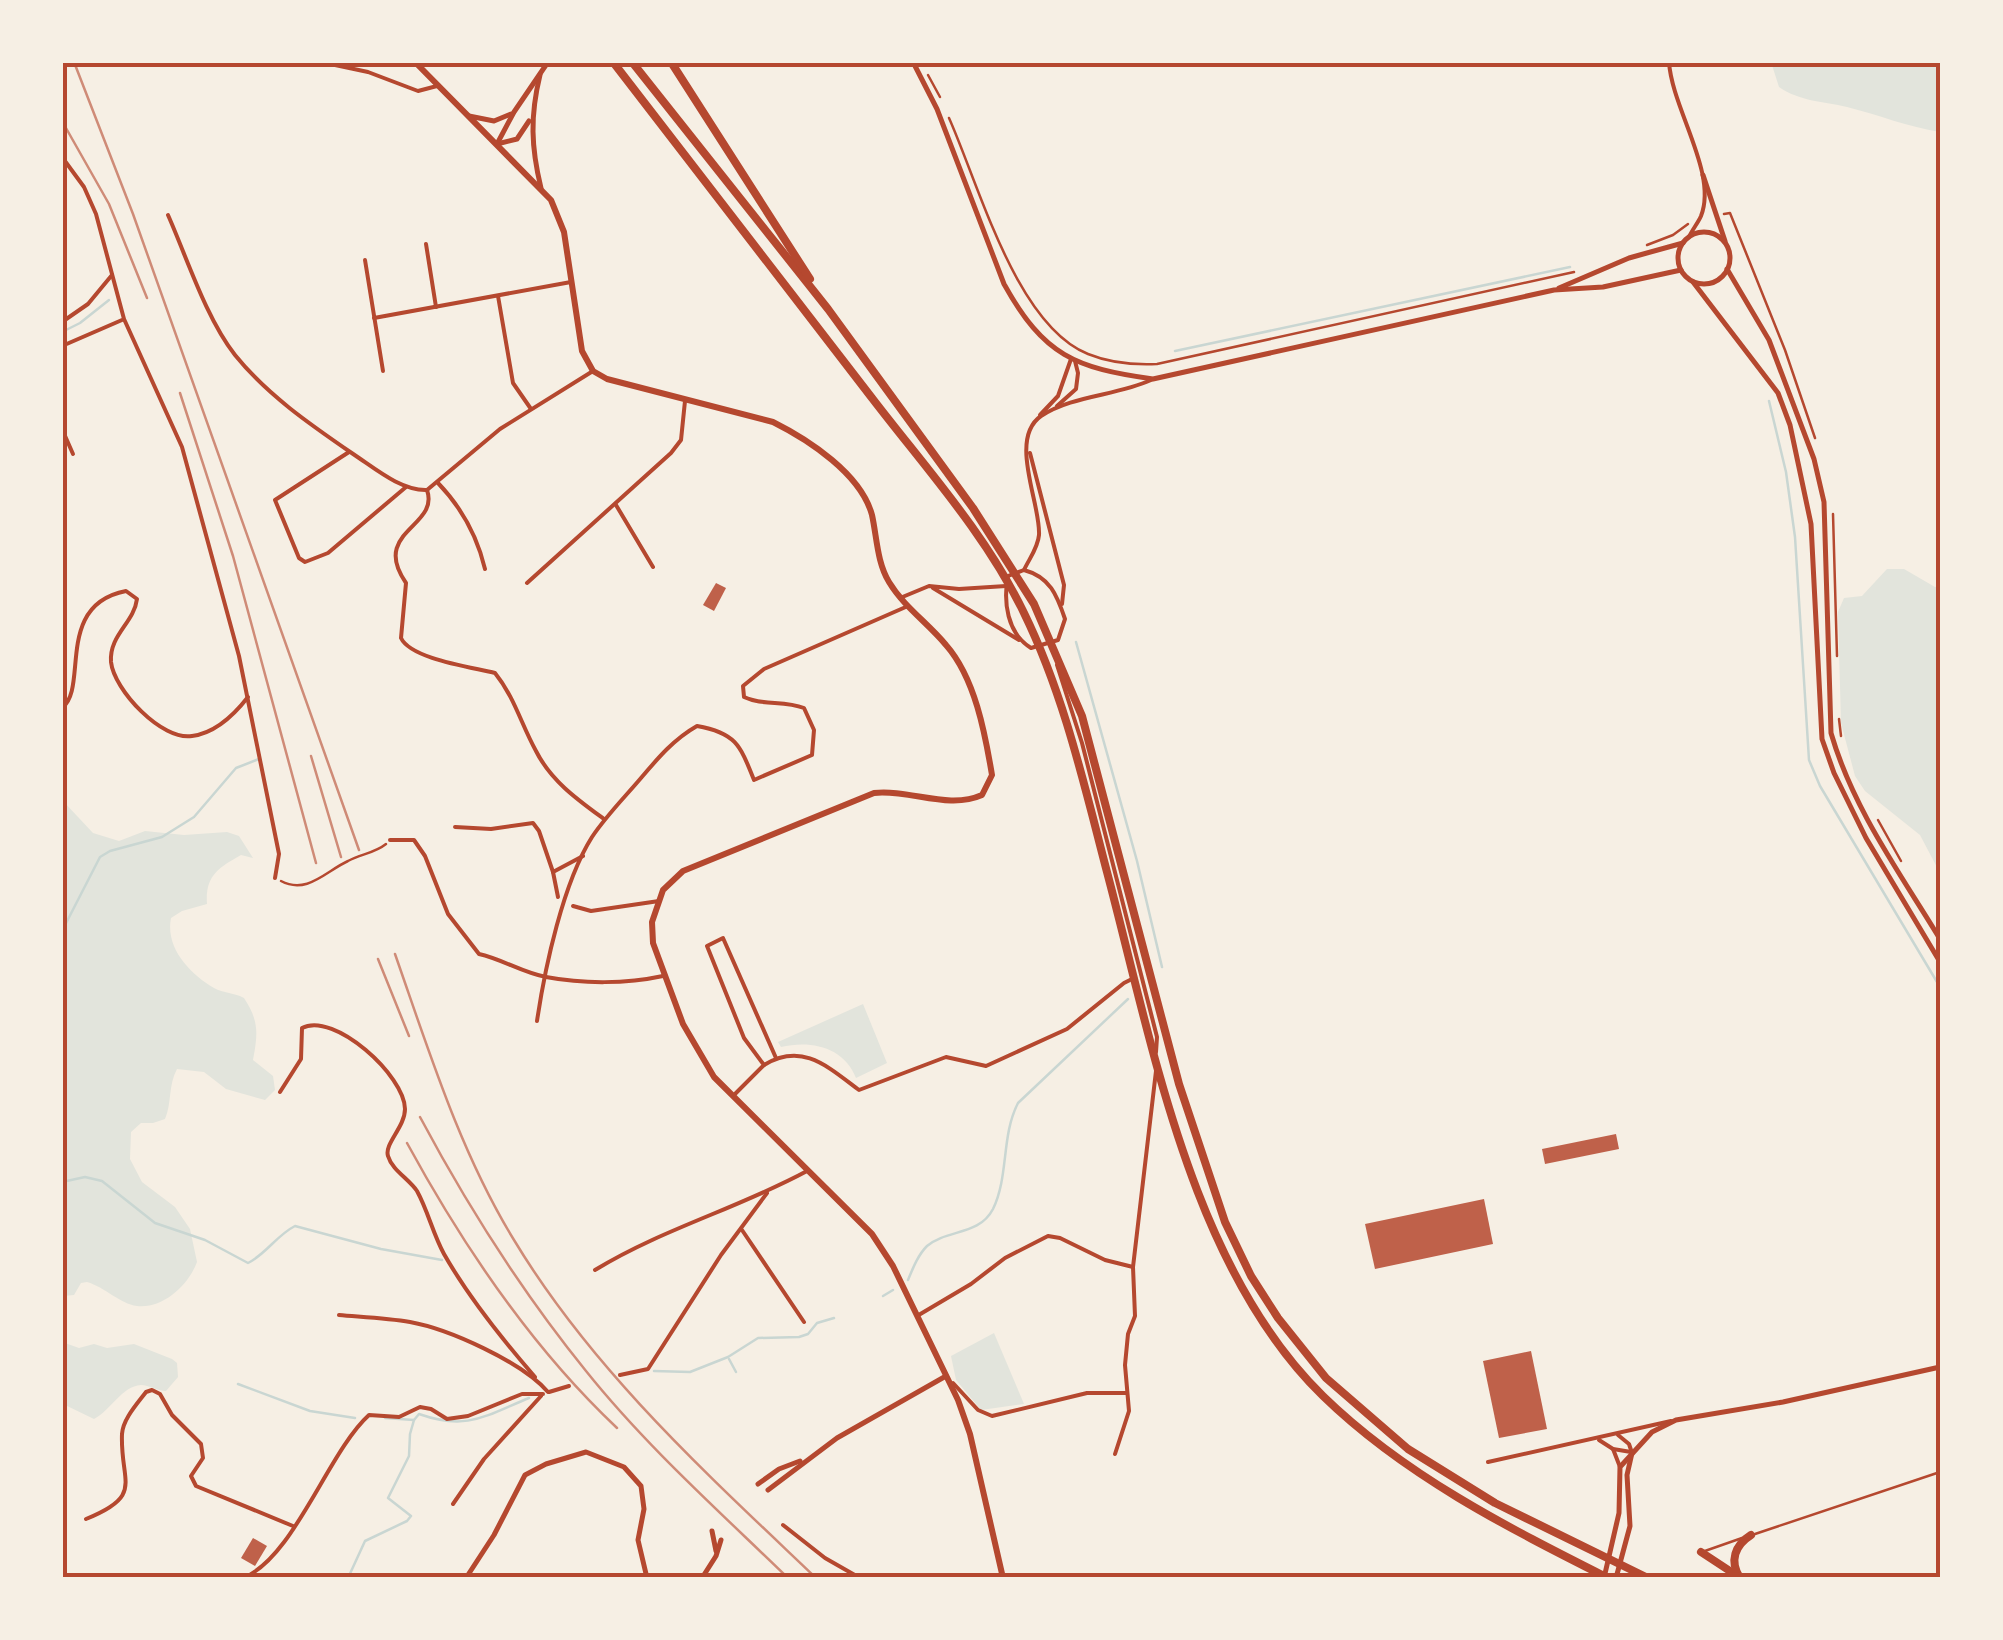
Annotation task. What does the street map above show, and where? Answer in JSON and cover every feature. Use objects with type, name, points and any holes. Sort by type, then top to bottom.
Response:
[{"type":"highway","points":[[614,62],[963,516],[1024,613],[1066,717],[1166,1094],[1212,1229],[1263,1325],[1319,1392],[1400,1461],[1606,1578]]},
{"type":"highway","points":[[632,62],[828,309],[973,508],[1034,604],[1082,716],[1179,1084],[1225,1222],[1251,1276],[1278,1318],[1326,1378],[1408,1448],[1495,1502],[1648,1578]]},
{"type":"highway","points":[[671,62],[828,309]]},
{"type":"highway","points":[[1740,1578],[1735,1552],[1751,1535]]},
{"type":"highway","points":[[1701,1552],[1740,1578]]},
{"type":"main road","points":[[414,62],[542,188],[558,212],[582,351],[593,370],[607,379],[773,422],[839,468],[863,493],[882,567],[900,598],[953,653],[968,684],[992,775],[982,795],[968,802],[894,791],[859,797],[682,871],[663,890],[652,922],[653,943],[664,976],[697,1050],[732,1098],[872,1234],[893,1266],[970,1434],[1004,1578]]},
{"type":"street","points":[[321,62],[368,72],[418,92],[437,86]]},
{"type":"street","points":[[497,144],[548,62]]},
{"type":"street","points":[[913,62],[1004,284],[1035,331],[1073,360],[1104,372],[1153,379]]},
{"type":"street","points":[[1669,62],[1678,109],[1729,252],[1727,269],[1769,340],[1814,459],[1824,502],[1832,733],[1855,799],[1940,940]]},
{"type":"street","points":[[540,75],[530,118],[542,188]]},
{"type":"street","points":[[468,116],[494,120],[514,112]]},
{"type":"street","points":[[497,144],[517,138],[530,118]]},
{"type":"street","points":[[62,157],[84,187],[96,214],[124,320],[182,447],[248,697],[279,854],[275,878]]},
{"type":"street","points":[[1703,175],[1702,214],[1682,243],[1678,256],[1680,270],[1778,393],[1801,468],[1812,524],[1822,739],[1834,774],[1866,838],[1940,962]]},
{"type":"street","points":[[168,216],[232,352],[267,390],[350,452],[406,486],[427,490],[474,448],[593,370]]},
{"type":"street","points":[[1688,236],[1708,232],[1726,244]]},
{"type":"street","points":[[1554,290],[1629,258],[1682,243]]},
{"type":"street","points":[[426,244],[436,307]]},
{"type":"street","points":[[365,260],[383,371]]},
{"type":"street","points":[[1693,282],[1713,282],[1727,269]]},
{"type":"street","points":[[1053,409],[1128,391],[1153,379],[1554,290],[1602,287],[1680,270]]},
{"type":"street","points":[[62,322],[88,304],[112,275]]},
{"type":"street","points":[[374,318],[572,282]]},
{"type":"street","points":[[498,296],[513,383],[531,409]]},
{"type":"street","points":[[62,346],[124,320]]},
{"type":"street","points":[[1038,418],[1076,389],[1078,373],[1073,360]]},
{"type":"street","points":[[1024,570],[1040,537],[1028,446],[1030,430],[1058,396],[1073,360]]},
{"type":"street","points":[[527,583],[682,440],[685,399]]},
{"type":"street","points":[[62,429],[73,454]]},
{"type":"street","points":[[1028,446],[1064,585],[1057,665],[1082,743],[1157,1037],[1154,1103],[1133,1268],[1135,1316],[1128,1334],[1125,1365],[1129,1412],[1115,1454]]},
{"type":"street","points":[[350,452],[275,500],[299,558],[305,562],[328,554],[406,486]]},
{"type":"street","points":[[438,483],[456,502],[478,540],[485,569]]},
{"type":"street","points":[[427,490],[428,509],[401,536],[397,547],[396,569],[406,584],[401,638],[404,646],[419,654],[495,673],[520,710],[535,750],[552,776],[604,819]]},
{"type":"street","points":[[616,504],[653,567]]},
{"type":"street","points":[[1019,640],[1003,600],[1008,576],[1024,570],[1036,573],[1049,582],[1062,608]]},
{"type":"street","points":[[929,586],[1031,648],[1061,682]]},
{"type":"street","points":[[900,598],[919,587],[1006,586]]},
{"type":"street","points":[[62,708],[73,694],[74,660],[82,622],[109,597],[126,591],[138,599],[116,637],[112,667],[120,687],[138,708],[173,734],[188,737],[232,716],[248,697]]},
{"type":"street","points":[[537,1021],[543,977],[583,856],[604,819],[680,736],[697,726],[729,735],[741,747],[754,780],[812,755],[814,730],[804,708],[786,701],[754,702],[744,697],[743,686],[764,669],[908,606]]},
{"type":"street","points":[[1031,648],[1058,640]]},
{"type":"street","points":[[456,827],[491,829],[533,823],[539,831],[558,897]]},
{"type":"street","points":[[390,840],[414,840],[425,856],[448,914],[479,954],[543,977],[631,983],[664,976]]},
{"type":"street","points":[[552,872],[583,856]]},
{"type":"street","points":[[573,906],[591,911],[659,900]]},
{"type":"street","points":[[764,1065],[744,1038],[707,946],[723,938],[776,1058]]},
{"type":"street","points":[[732,1098],[764,1065],[790,1053],[801,1054],[860,1090],[946,1056],[986,1066],[1067,1029],[1124,982],[1142,976]]},
{"type":"street","points":[[280,1092],[300,1059],[302,1028],[306,1024],[317,1023],[346,1035],[385,1070],[406,1111],[397,1137],[389,1142],[389,1160],[416,1190],[444,1253],[464,1284],[546,1393]]},
{"type":"street","points":[[595,1270],[624,1252],[768,1193],[807,1171]]},
{"type":"street","points":[[620,1374],[648,1368],[721,1256],[768,1193]]},
{"type":"street","points":[[742,1230],[804,1322]]},
{"type":"street","points":[[917,1316],[1036,1239],[1048,1236],[1133,1268]]},
{"type":"street","points":[[339,1315],[412,1322],[499,1356],[535,1376]]},
{"type":"street","points":[[1488,1462],[1940,1367]]},
{"type":"street","points":[[768,1490],[808,1458],[946,1376],[978,1410],[992,1416],[1087,1392],[1127,1393]]},
{"type":"street","points":[[243,1578],[257,1572],[268,1560],[306,1510],[356,1426],[370,1415],[399,1417],[420,1407],[447,1418],[457,1417],[492,1408],[522,1394],[546,1393],[569,1386]]},
{"type":"street","points":[[86,1519],[116,1506],[123,1494],[126,1475],[122,1433],[146,1392],[152,1390],[160,1394],[172,1415],[201,1444],[204,1458],[192,1476],[196,1486],[292,1526]]},
{"type":"street","points":[[453,1504],[484,1459],[546,1393]]},
{"type":"street","points":[[1620,1467],[1652,1432],[1676,1420]]},
{"type":"street","points":[[1616,1578],[1630,1526],[1627,1475],[1632,1452],[1630,1444],[1618,1435]]},
{"type":"street","points":[[1599,1440],[1614,1449],[1632,1452]]},
{"type":"street","points":[[1606,1578],[1620,1512],[1620,1467],[1614,1449]]},
{"type":"street","points":[[466,1578],[494,1535],[519,1482],[546,1464],[586,1452],[624,1466],[641,1486],[644,1509],[638,1540],[647,1578]]},
{"type":"street","points":[[758,1484],[779,1468],[808,1458]]},
{"type":"street","points":[[783,1525],[825,1558],[860,1578]]},
{"type":"street","points":[[712,1531],[717,1554]]},
{"type":"street","points":[[702,1578],[717,1554],[720,1540]]},
{"type":"lane","points":[[1701,1552],[1940,1472]]},
{"type":"path","points":[[922,78],[930,74],[1028,300],[1065,340],[1087,354],[1138,365],[1157,364],[1576,272]]},
{"type":"path","points":[[1639,247],[1672,234],[1699,212],[1702,214]]},
{"type":"path","points":[[1716,215],[1730,213],[1785,350],[1817,446]]},
{"type":"path","points":[[1832,508],[1837,671]]},
{"type":"path","points":[[1838,710],[1842,745]]},
{"type":"path","points":[[1876,818],[1904,866]]},
{"type":"path","points":[[275,878],[301,886],[382,848],[390,840]]},
{"type":"shaded area","points":[[1771,62],[1940,63],[1940,132],[1796,96],[1779,87]]},
{"type":"shaded area","points":[[1887,569],[1904,569],[1935,587],[1940,586],[1940,873],[1920,835],[1865,791],[1855,776],[1841,723],[1838,612],[1844,598],[1862,596]]},
{"type":"shaded area","points":[[63,801],[93,833],[119,841],[145,831],[184,835],[227,832],[239,836],[253,858],[241,855],[220,869],[208,886],[207,904],[171,918],[170,929],[181,959],[196,975],[214,988],[244,998],[256,1028],[253,1060],[273,1076],[275,1090],[265,1100],[226,1089],[204,1072],[177,1069],[165,1119],[141,1123],[131,1132],[130,1159],[142,1182],[175,1207],[190,1229],[197,1262],[174,1293],[147,1306],[131,1305],[87,1282],[81,1283],[74,1295],[63,1296]]},
{"type":"shaded area","points":[[863,1004],[887,1063],[856,1078],[843,1059],[825,1048],[781,1047],[778,1042]]},
{"type":"shaded area","points":[[994,1333],[1024,1404],[981,1410],[956,1380],[951,1356]]},
{"type":"shaded area","points":[[62,1342],[79,1348],[134,1344],[172,1359],[177,1363],[178,1377],[166,1391],[134,1386],[94,1419],[63,1404]]},
{"type":"building","points":[[716,583],[726,588],[714,611],[703,605]]},
{"type":"building","points":[[1616,1134],[1619,1149],[1545,1164],[1542,1149]]},
{"type":"building","points":[[1484,1199],[1493,1244],[1375,1269],[1365,1224]]},
{"type":"building","points":[[1531,1351],[1547,1429],[1499,1438],[1483,1361]]},
{"type":"building","points":[[253,1538],[267,1546],[255,1566],[241,1558]]},
{"type":"waterway","points":[[1175,351],[1570,267]]},
{"type":"waterway","points":[[62,332],[109,300]]},
{"type":"waterway","points":[[1769,401],[1786,472],[1795,537],[1809,760],[1820,786],[1940,987]]},
{"type":"waterway","points":[[1076,642],[1162,967]]},
{"type":"waterway","points":[[62,931],[100,857],[162,837],[194,817],[236,768],[259,759]]},
{"type":"waterway","points":[[908,1280],[927,1246],[987,1218],[998,1196],[1009,1129],[1018,1103],[1128,999]]},
{"type":"waterway","points":[[62,1182],[85,1177],[102,1181],[155,1223],[205,1240],[248,1263],[295,1226],[381,1249],[442,1260]]},
{"type":"waterway","points":[[883,1296],[893,1290]]},
{"type":"waterway","points":[[654,1371],[690,1372],[728,1357],[758,1338],[799,1337],[808,1334],[817,1323],[834,1318]]},
{"type":"waterway","points":[[729,1359],[736,1372]]},
{"type":"waterway","points":[[238,1384],[310,1411],[355,1418]]},
{"type":"waterway","points":[[385,1418],[414,1420],[419,1414],[463,1421],[529,1398]]},
{"type":"waterway","points":[[348,1578],[365,1541],[411,1516],[388,1498],[409,1456],[414,1420]]},
{"type":"railway","points":[[74,62],[133,214],[359,850]]},
{"type":"railway","points":[[62,121],[109,204],[147,298]]},
{"type":"railway","points":[[180,393],[233,556],[316,863]]},
{"type":"railway","points":[[311,756],[341,857]]},
{"type":"railway","points":[[395,954],[477,1172],[545,1288],[653,1419],[816,1578]]},
{"type":"railway","points":[[378,959],[409,1036]]},
{"type":"railway","points":[[420,1117],[497,1248],[586,1371],[658,1452],[788,1578]]},
{"type":"railway","points":[[407,1143],[451,1219],[501,1293],[556,1364],[617,1428]]}]
